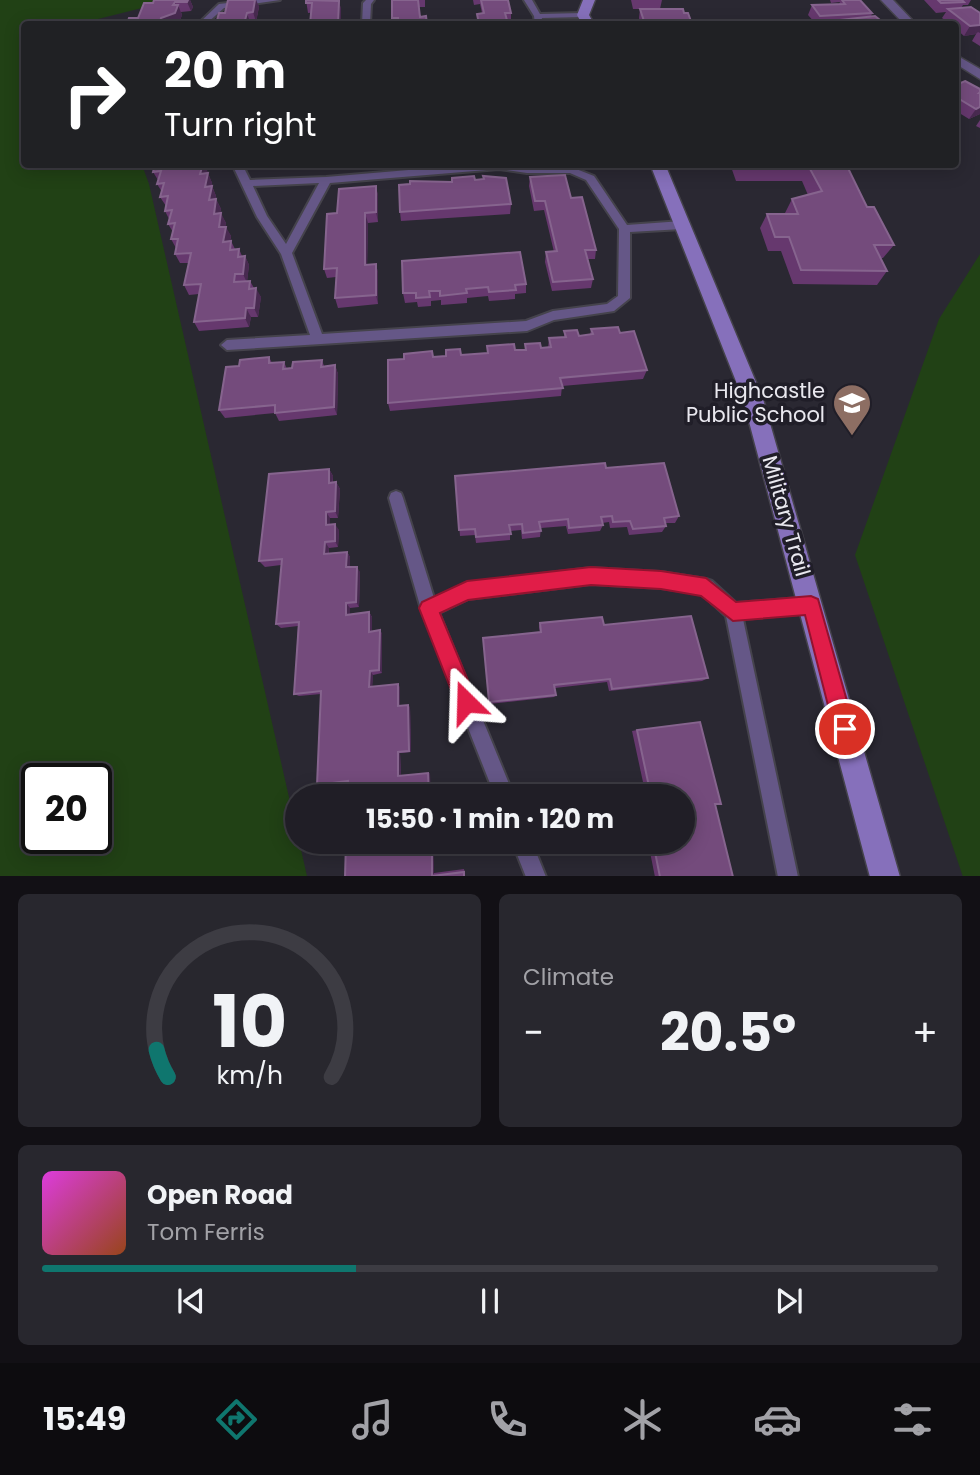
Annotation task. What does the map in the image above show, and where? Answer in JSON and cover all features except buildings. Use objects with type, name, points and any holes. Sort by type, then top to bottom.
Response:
[{"type":"street","points":[[585,20],[589,0]]},
{"type":"street","points":[[887,0],[907,21]]},
{"type":"street","points":[[959,61],[980,75]]},
{"type":"street","name":"Military Trail","points":[[659,168],[754,399],[885,876]]},
{"type":"lane","points":[[205,21],[222,6],[276,0]]},
{"type":"lane","points":[[527,0],[538,20],[585,20]]},
{"type":"lane","points":[[366,21],[367,1]]},
{"type":"lane","points":[[239,168],[262,217],[286,253],[317,337]]},
{"type":"lane","points":[[247,183],[326,180],[474,168]]},
{"type":"lane","points":[[228,345],[317,337],[527,326],[553,316],[610,308],[624,298],[624,229],[590,178],[571,170],[513,168]]},
{"type":"lane","points":[[286,253],[326,180]]},
{"type":"lane","points":[[624,229],[682,225]]},
{"type":"lane","points":[[396,498],[429,608],[499,784]]},
{"type":"lane","points":[[429,608],[467,591],[591,576],[661,580],[706,587],[733,612],[788,876]]},
{"type":"lane","points":[[733,612],[811,605]]},
{"type":"lane","points":[[527,854],[536,876]]},
{"type":"green space","points":[[0,0],[174,0],[90,21],[21,21],[21,168],[143,168],[149,184],[286,784],[285,854],[302,854],[307,876],[0,876]]},
{"type":"green space","points":[[980,254],[980,876],[963,876],[855,555],[939,319]]},
{"type":"place","name":"Highcastle Public School","points":[[852,437]]},
{"type":"route","points":[[466,702],[429,608],[467,591],[591,576],[661,580],[706,587],[733,612],[811,605],[845,729]]}]
